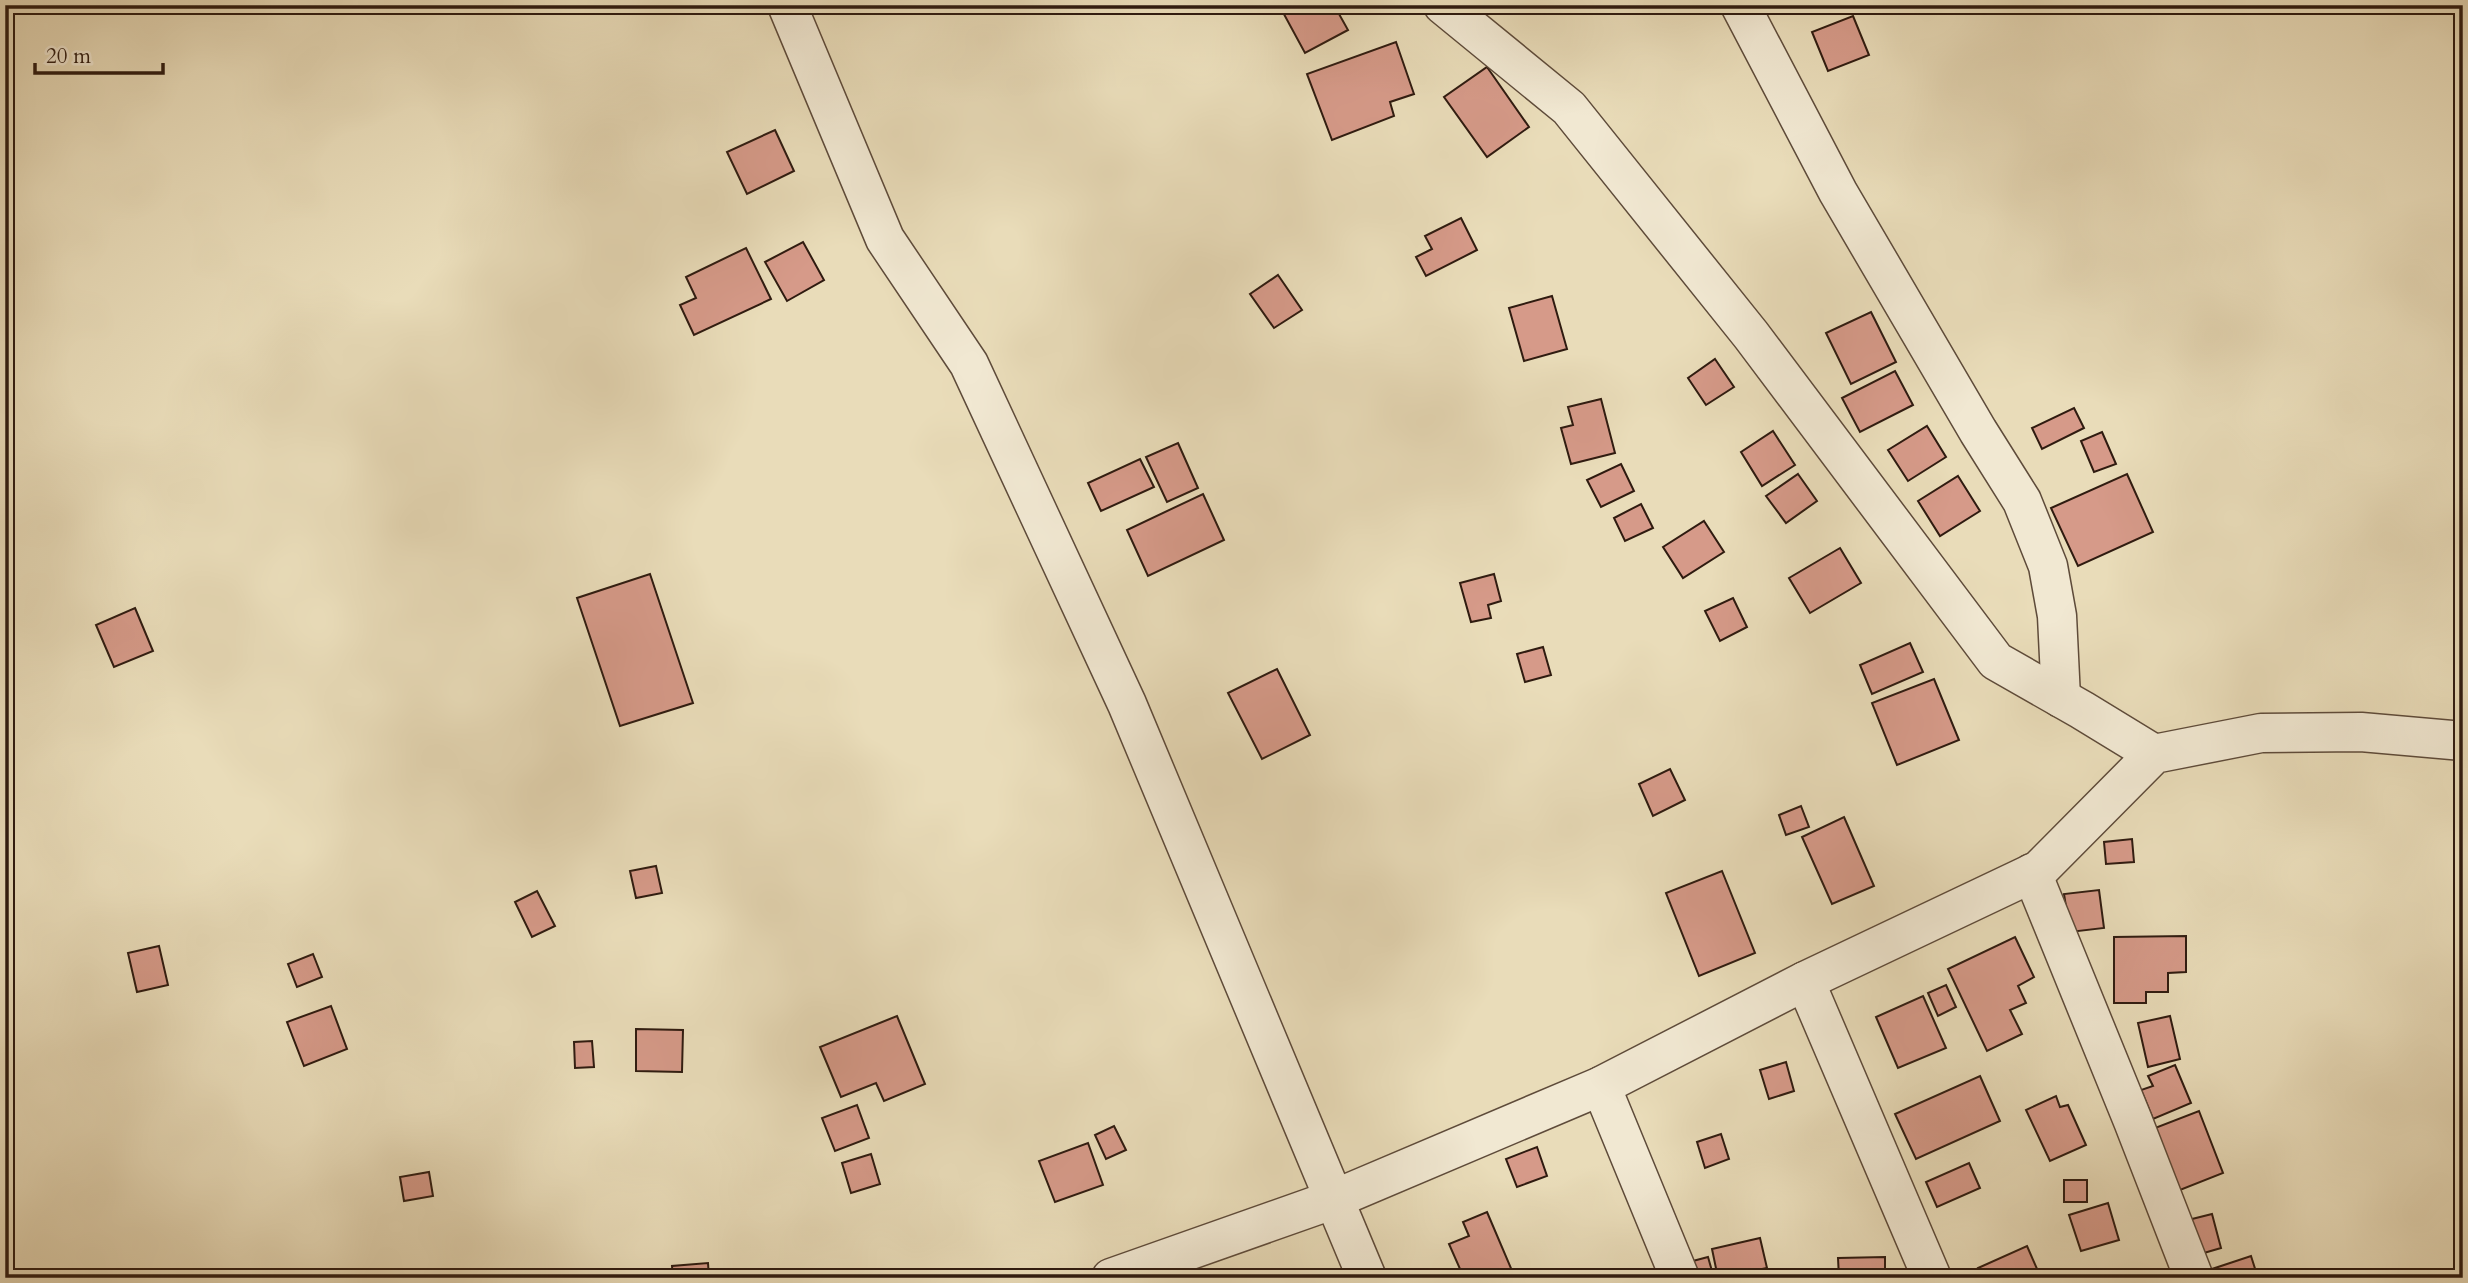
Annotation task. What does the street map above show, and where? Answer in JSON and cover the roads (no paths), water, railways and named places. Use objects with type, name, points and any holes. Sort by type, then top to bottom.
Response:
[{"type":"street","points":[[787,5],[885,239],[969,364],[1127,704],[1332,1200],[1367,1278]]},
{"type":"street","points":[[1443,5],[1569,108],[1751,335],[1996,661],[2154,754]]},
{"type":"street","points":[[1740,5],[1838,192],[2022,501],[2048,566],[2057,616],[2061,698]]},
{"type":"street","points":[[1111,1278],[1332,1200],[1601,1086],[1805,981],[2039,870],[2154,754],[2261,733],[2361,732],[2463,741]]},
{"type":"street","points":[[2032,873],[2194,1278]]},
{"type":"street","points":[[1805,981],[1932,1278]]},
{"type":"street","points":[[1601,1086],[1680,1278]]}]
